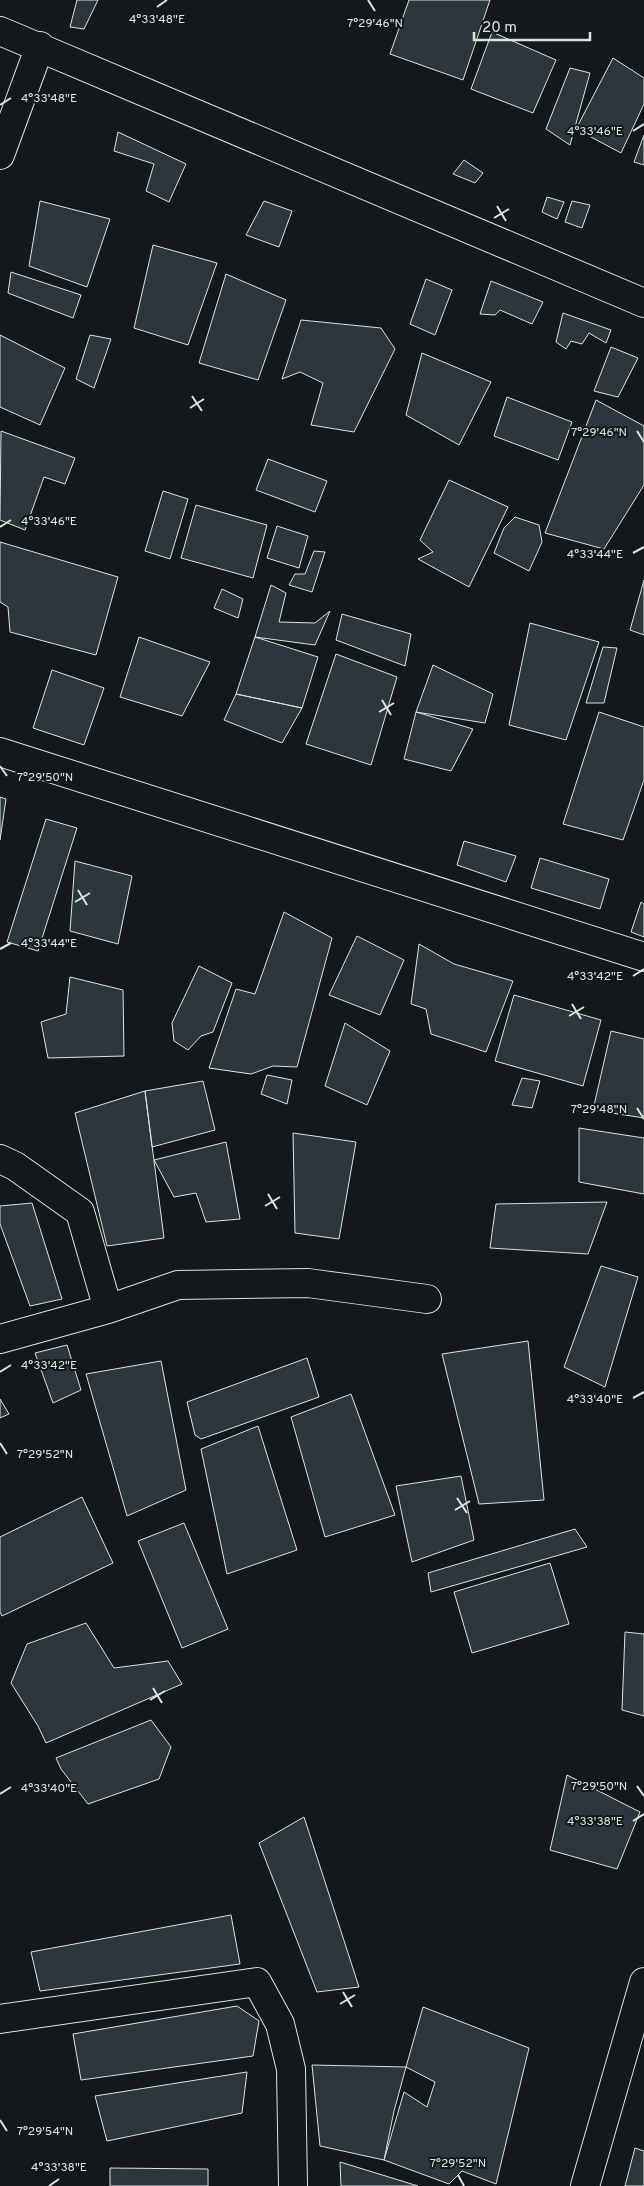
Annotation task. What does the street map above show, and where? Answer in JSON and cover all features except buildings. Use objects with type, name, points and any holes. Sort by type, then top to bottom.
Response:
[{"type":"street","points":[[0,31],[40,46],[644,303]]},
{"type":"street","points":[[0,155],[40,46]]},
{"type":"street","points":[[0,752],[644,957]]},
{"type":"street","points":[[0,1159],[15,1166],[80,1212],[108,1308]]},
{"type":"street","points":[[0,1339],[108,1308],[178,1285],[308,1283],[427,1298]]},
{"type":"street","points":[[0,2019],[258,1982],[280,2024],[291,2069],[294,2186]]},
{"type":"street","points":[[585,2186],[644,1982]]}]
